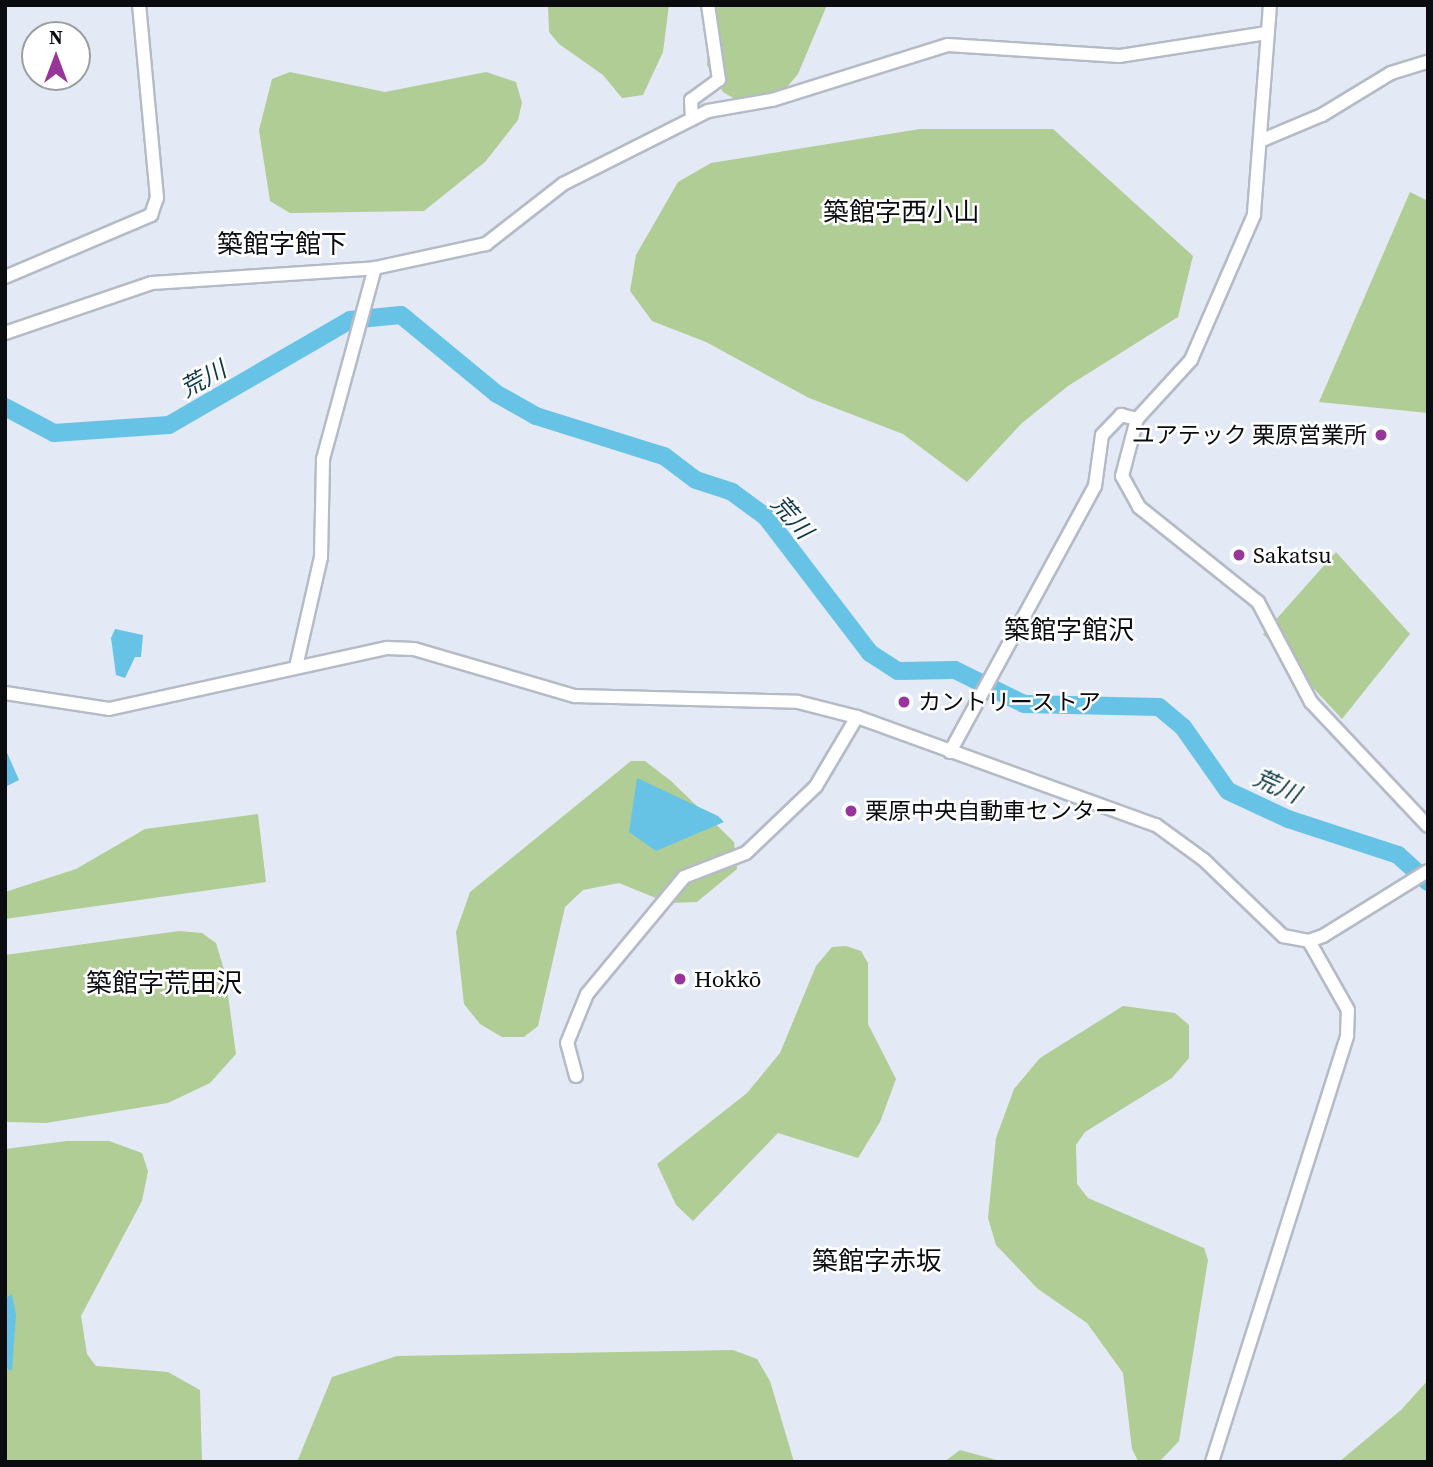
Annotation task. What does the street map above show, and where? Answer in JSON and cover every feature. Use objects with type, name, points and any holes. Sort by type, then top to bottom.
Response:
[{"type":"street","points":[[5,277],[151,215],[157,198],[139,5]]},
{"type":"street","points":[[692,119],[691,100],[719,80],[708,5]]},
{"type":"street","points":[[1270,5],[1254,215],[1191,360],[1137,419],[1122,476],[1128,495],[1258,602],[1311,702],[1428,826]]},
{"type":"street","points":[[5,332],[152,283],[375,268],[486,244],[563,184],[692,119],[948,45],[1120,56],[1267,33]]},
{"type":"street","points":[[1260,141],[1322,115],[1391,73],[1428,62]]},
{"type":"street","points":[[296,667],[321,557],[323,460],[361,310],[375,268]]},
{"type":"street","points":[[950,752],[981,694],[996,673],[1095,486],[1102,435],[1121,415],[1137,419]]},
{"type":"street","points":[[5,693],[109,709],[387,648],[414,649],[575,696],[798,702],[857,718],[1156,825],[1204,860],[1269,929],[1309,942],[1348,1010],[1347,1036],[1212,1462]]},
{"type":"street","points":[[576,1076],[567,1043],[587,994],[684,877],[746,853],[816,786],[857,718]]},
{"type":"street","points":[[1309,942],[1428,871]]},
{"type":"green space","points":[[548,5],[669,5],[663,52],[643,95],[622,98],[603,75],[559,44],[549,32]]},
{"type":"green space","points":[[711,5],[827,5],[798,74],[777,99],[740,102],[723,92],[707,65]]},
{"type":"green space","points":[[290,72],[385,92],[486,72],[516,82],[522,103],[518,120],[485,162],[424,211],[290,213],[270,201],[259,130],[272,79]]},
{"type":"green space","points":[[920,129],[1053,129],[1193,256],[1178,317],[1068,386],[1022,423],[967,482],[903,434],[809,398],[706,342],[652,321],[630,291],[636,255],[678,182],[711,163]]},
{"type":"green space","points":[[1410,192],[1428,201],[1428,413],[1319,402]]},
{"type":"green space","points":[[1336,552],[1410,634],[1342,719],[1263,634]]},
{"type":"green space","points":[[631,761],[645,761],[671,781],[734,842],[737,869],[697,902],[668,903],[619,883],[583,890],[565,907],[538,1026],[524,1037],[502,1037],[480,1024],[464,1004],[456,932],[470,892]]},
{"type":"green space","points":[[258,814],[266,882],[5,919],[5,892],[76,869],[145,829]]},
{"type":"green space","points":[[179,931],[202,933],[216,943],[225,973],[236,1054],[210,1083],[168,1103],[46,1123],[5,1122],[5,955]]},
{"type":"green space","points":[[846,946],[861,951],[868,963],[868,1024],[896,1079],[880,1122],[858,1158],[778,1133],[693,1221],[676,1205],[657,1164],[747,1093],[780,1053],[816,966],[832,947]]},
{"type":"green space","points":[[1123,1006],[1175,1013],[1189,1025],[1189,1058],[1172,1078],[1085,1132],[1076,1145],[1077,1184],[1088,1198],[1204,1248],[1208,1260],[1179,1441],[1159,1462],[1138,1461],[1132,1449],[1123,1373],[1087,1323],[1038,1289],[996,1245],[988,1218],[996,1138],[1014,1089],[1040,1058]]},
{"type":"green space","points":[[67,1141],[109,1141],[142,1153],[148,1171],[142,1201],[81,1316],[87,1354],[96,1366],[168,1372],[200,1390],[202,1462],[5,1462],[5,1149]]},
{"type":"green space","points":[[733,1350],[757,1359],[770,1381],[794,1462],[297,1462],[332,1377],[397,1356]]},
{"type":"green space","points":[[1428,1380],[1428,1462],[1339,1462],[1401,1410]]},
{"type":"green space","points":[[960,1450],[993,1459],[1003,1462],[944,1462]]},
{"type":"water","points":[[115,629],[143,635],[141,657],[135,657],[125,678],[116,675],[111,638]]},
{"type":"water","points":[[5,748],[19,780],[5,787]]},
{"type":"water","points":[[637,778],[718,816],[724,822],[656,851],[629,832]]},
{"type":"water","points":[[12,1294],[16,1315],[12,1371],[5,1367],[5,1299]]},
{"type":"waterway","name":"荒川","points":[[5,407],[54,433],[169,425],[350,320],[401,315],[497,394],[536,416],[664,456],[696,480],[732,492],[766,517],[870,653],[898,671],[955,670],[1024,704],[1159,707],[1183,727],[1228,791],[1288,819],[1398,855],[1428,882]]},
{"type":"place","name":"ユアテック 栗原営業所","points":[[1381,435]]},
{"type":"place","name":"Sakatsu","points":[[1239,555]]},
{"type":"place","name":"カントリーストア","points":[[904,702]]},
{"type":"place","name":"栗原中央自動車センター","points":[[851,811]]},
{"type":"place","name":"Hokkō","points":[[680,979]]},
{"type":"district","name":"築館字西小山","points":[[901,213]]},
{"type":"district","name":"築館字館下","points":[[282,245]]},
{"type":"district","name":"築館字館沢","points":[[1069,631]]},
{"type":"district","name":"築館字荒田沢","points":[[164,984]]},
{"type":"district","name":"築館字赤坂","points":[[877,1262]]}]
